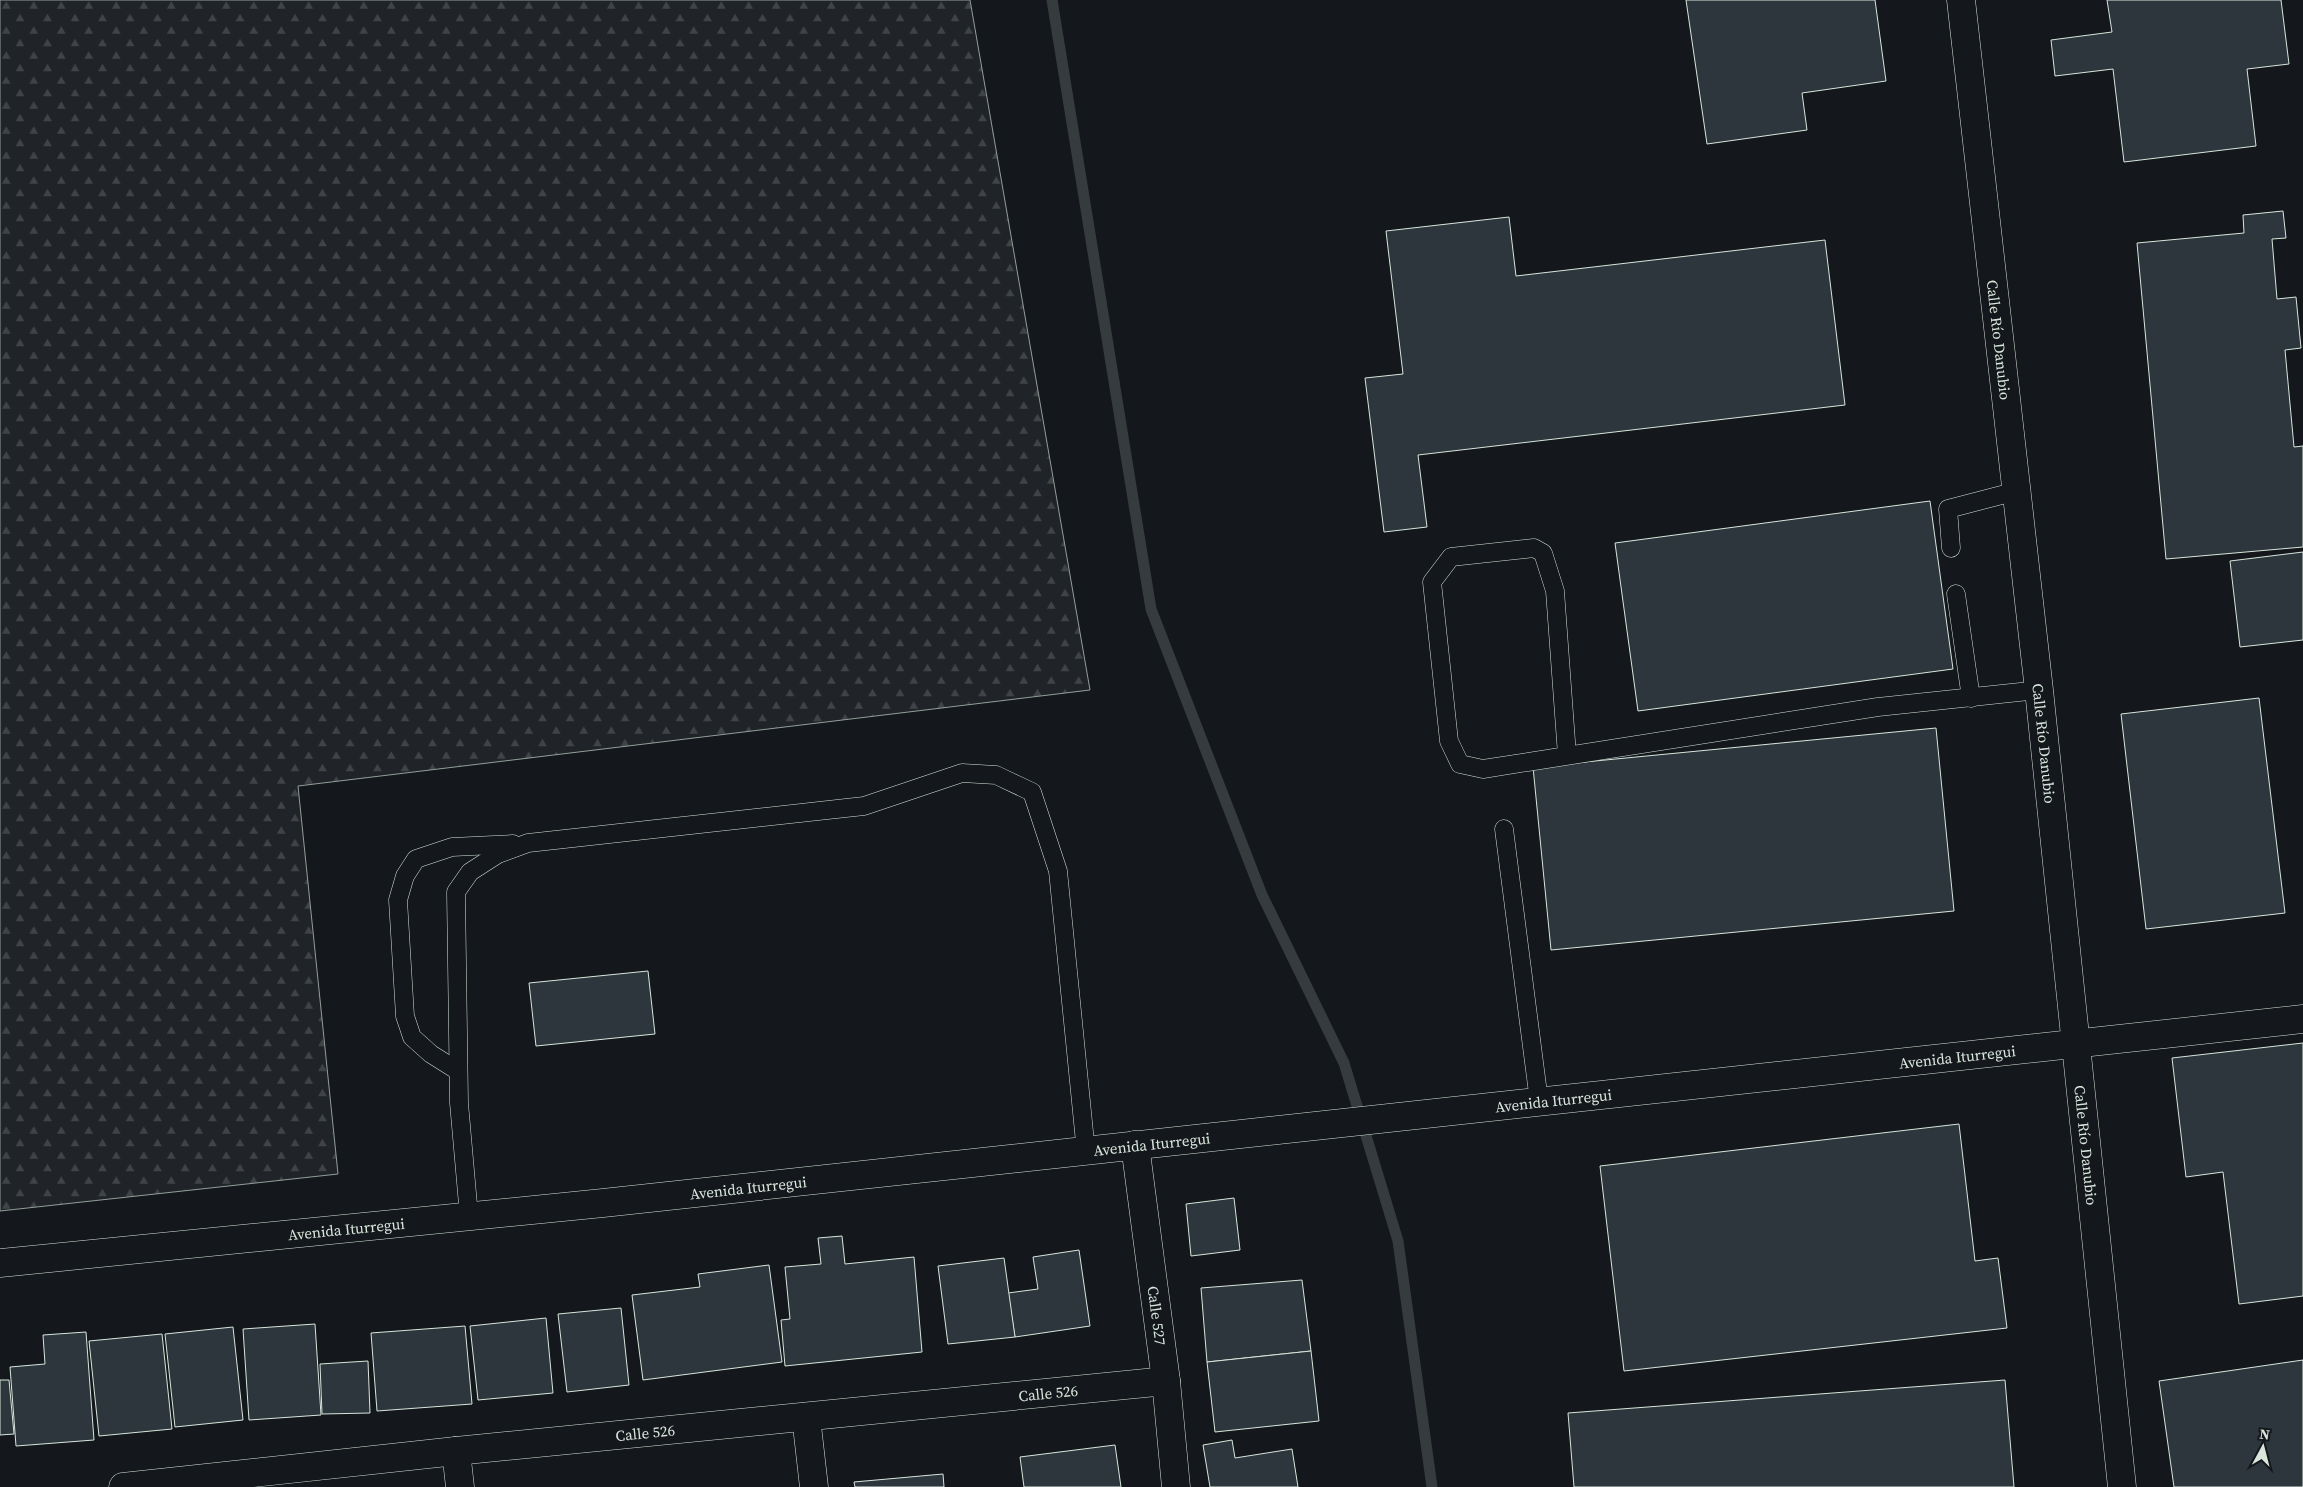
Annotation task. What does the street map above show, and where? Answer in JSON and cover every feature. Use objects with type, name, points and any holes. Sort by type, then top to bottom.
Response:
[{"type":"street","name":"Calle Río Danubio","points":[[1961,0],[2039,690],[2122,1487]]},
{"type":"street","name":"Avenida Iturregui","points":[[0,1262],[1086,1152],[1317,1125],[2303,1020]]},
{"type":"street","name":"Calle 527","points":[[1135,1145],[1166,1381],[1176,1487]]},
{"type":"street","name":"Calle 526","points":[[124,1487],[456,1451],[1166,1381]]},
{"type":"street","points":[[806,1417],[814,1487]]},
{"type":"street","points":[[456,1451],[460,1487]]},
{"type":"lane","points":[[1951,548],[1948,509],[2017,491]]},
{"type":"lane","points":[[1567,755],[1555,591],[1544,553],[1534,548],[1451,557],[1432,582],[1449,742],[1460,764],[1483,769],[1878,707],[2039,690]]},
{"type":"lane","points":[[1956,594],[1971,698]]},
{"type":"lane","points":[[458,1071],[431,1054],[412,1038],[404,1016],[398,900],[405,876],[416,859],[452,847],[528,843],[864,806],[962,773],[996,775],[1032,792],[1058,871],[1086,1152]]},
{"type":"lane","points":[[1504,829],[1539,1101]]},
{"type":"lane","points":[[469,1216],[458,1071],[456,892],[470,872],[498,854],[528,843]]},
{"type":"green space","points":[[0,0],[970,0],[1090,690],[298,786],[338,1174],[0,1211]]},
{"type":"building","points":[[1686,0],[1875,0],[1886,81],[1802,93],[1807,130],[1707,144]]},
{"type":"building","points":[[2107,0],[2281,0],[2289,64],[2247,69],[2256,146],[2124,162],[2113,69],[2055,76],[2051,40],[2112,32]]},
{"type":"building","points":[[2283,211],[2286,238],[2272,239],[2277,299],[2296,297],[2301,348],[2285,350],[2294,447],[2303,446],[2303,547],[2166,559],[2137,243],[2244,233],[2243,215]]},
{"type":"building","points":[[1509,217],[1516,276],[1825,240],[1845,405],[1418,455],[1427,527],[1384,532],[1365,378],[1403,374],[1386,231]]},
{"type":"building","points":[[1930,501],[1953,669],[1638,711],[1615,543]]},
{"type":"building","points":[[2303,552],[2303,640],[2240,647],[2230,561]]},
{"type":"building","points":[[2259,698],[2285,913],[2146,929],[2121,714]]},
{"type":"building","points":[[1936,728],[1954,911],[1551,950],[1533,767]]},
{"type":"building","points":[[648,971],[655,1034],[536,1046],[529,983]]},
{"type":"building","points":[[2303,1043],[2303,1296],[2239,1304],[2223,1172],[2186,1177],[2172,1058]]},
{"type":"building","points":[[1959,1124],[1975,1261],[1998,1258],[2007,1328],[1624,1371],[1600,1166]]},
{"type":"building","points":[[1234,1198],[1240,1250],[1191,1256],[1186,1204]]},
{"type":"building","points":[[842,1236],[845,1264],[914,1257],[922,1352],[785,1366],[781,1320],[790,1319],[785,1267],[821,1264],[818,1238]]},
{"type":"building","points":[[1079,1250],[1090,1326],[1015,1337],[1008,1293],[1038,1289],[1033,1257]]},
{"type":"building","points":[[1004,1258],[1015,1337],[948,1344],[938,1266]]},
{"type":"building","points":[[769,1265],[782,1362],[643,1380],[632,1295],[700,1287],[698,1274]]},
{"type":"building","points":[[1302,1280],[1311,1351],[1207,1362],[1201,1288]]},
{"type":"building","points":[[621,1308],[629,1385],[567,1392],[558,1314]]},
{"type":"building","points":[[546,1318],[553,1393],[478,1400],[470,1326]]},
{"type":"building","points":[[315,1324],[321,1415],[249,1420],[243,1329]]},
{"type":"building","points":[[465,1326],[472,1404],[377,1411],[371,1333]]},
{"type":"building","points":[[233,1327],[243,1420],[175,1427],[165,1334]]},
{"type":"building","points":[[86,1332],[94,1440],[16,1446],[10,1367],[45,1364],[43,1335]]},
{"type":"building","points":[[162,1334],[172,1429],[99,1436],[89,1341]]},
{"type":"building","points":[[1311,1351],[1319,1421],[1215,1432],[1207,1362]]},
{"type":"building","points":[[2303,1360],[2303,1487],[2174,1487],[2159,1381]]},
{"type":"building","points":[[368,1361],[370,1413],[322,1414],[320,1364]]},
{"type":"building","points":[[0,1380],[9,1380],[14,1434],[0,1435]]},
{"type":"building","points":[[2005,1380],[2014,1487],[1574,1487],[1568,1413]]},
{"type":"building","points":[[1232,1440],[1235,1458],[1292,1449],[1298,1487],[1210,1487],[1203,1445]]},
{"type":"building","points":[[1115,1445],[1121,1487],[1024,1487],[1020,1457]]},
{"type":"building","points":[[943,1474],[944,1487],[855,1487],[854,1482]]},
{"type":"waterway","points":[[1052,0],[1151,609],[1262,895],[1344,1063],[1398,1241],[1432,1487]]}]
